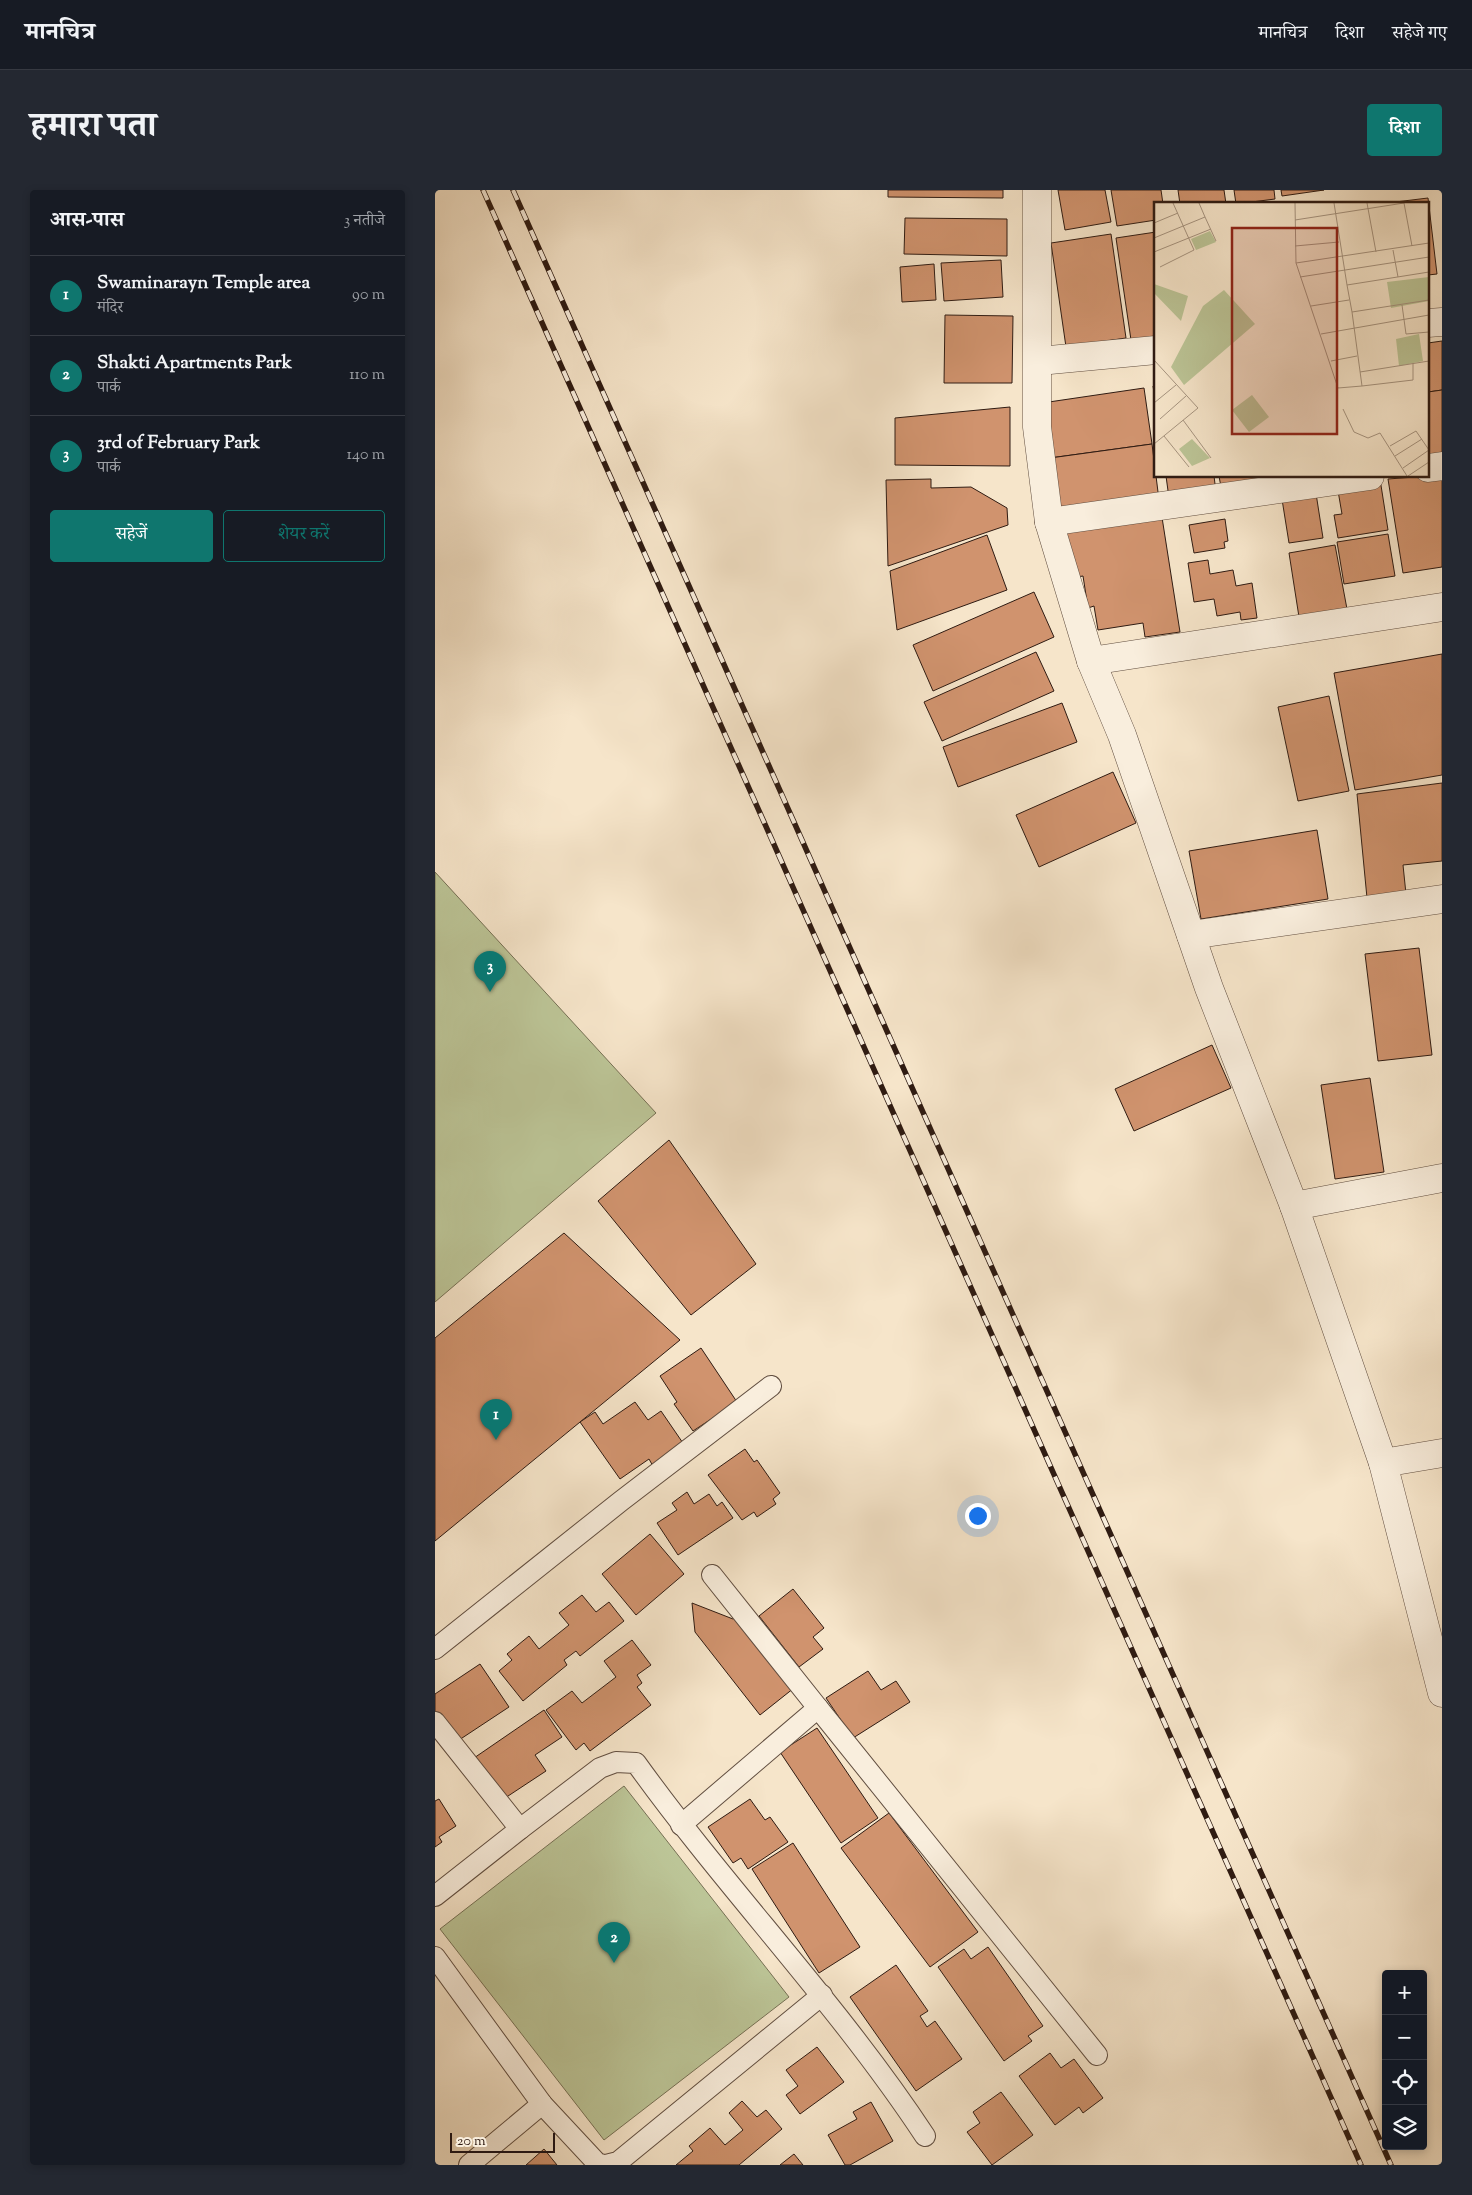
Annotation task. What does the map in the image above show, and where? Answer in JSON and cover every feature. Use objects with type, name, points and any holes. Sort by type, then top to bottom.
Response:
[{"type":"street","points":[[1037,190],[1039,361],[1037,427],[1049,522],[1091,661],[1122,735],[1209,988],[1294,1206],[1383,1463],[1442,1693]]},
{"type":"street","points":[[1429,323],[1442,322]]},
{"type":"street","points":[[1039,361],[1154,350]]},
{"type":"street","points":[[1429,468],[1442,466]]},
{"type":"street","points":[[1049,522],[1356,478]]},
{"type":"street","points":[[1091,661],[1442,606]]},
{"type":"street","points":[[1191,935],[1442,900]]},
{"type":"street","points":[[1294,1206],[1442,1178]]},
{"type":"street","points":[[1383,1463],[1442,1453]]},
{"type":"lane","points":[[435,1649],[621,1501],[771,1386]]},
{"type":"lane","points":[[712,1575],[1097,2056]]},
{"type":"lane","points":[[681,1826],[818,1708]]},
{"type":"lane","points":[[435,1722],[520,1829]]},
{"type":"lane","points":[[435,1896],[600,1768],[626,1761],[636,1763],[681,1826],[822,1995],[897,2095],[925,2136]]},
{"type":"lane","points":[[435,1957],[541,2104],[597,2163],[605,2165],[618,2162],[822,1995]]},
{"type":"lane","points":[[469,2165],[541,2104]]},
{"type":"green space","points":[[435,872],[656,1113],[435,1302]]},
{"type":"green space","points":[[624,1786],[789,1997],[604,2140],[440,1929]]},
{"type":"building","points":[[888,190],[1003,190],[1003,198],[888,197]]},
{"type":"building","points":[[1058,190],[1105,190],[1111,222],[1065,230]]},
{"type":"building","points":[[1111,190],[1161,190],[1163,202],[1154,202],[1154,220],[1117,226]]},
{"type":"building","points":[[1178,190],[1224,190],[1226,202],[1180,202]]},
{"type":"building","points":[[1234,190],[1274,190],[1275,199],[1236,202]]},
{"type":"building","points":[[1281,190],[1324,190],[1282,196]]},
{"type":"building","points":[[1428,198],[1428,202],[1395,202]]},
{"type":"building","points":[[1429,206],[1437,274],[1429,275]]},
{"type":"building","points":[[905,218],[1007,219],[1007,256],[904,254]]},
{"type":"building","points":[[1154,232],[1154,336],[1131,340],[1116,238]]},
{"type":"building","points":[[1111,234],[1126,338],[1066,347],[1051,243]]},
{"type":"building","points":[[1001,260],[1003,297],[944,301],[941,263]]},
{"type":"building","points":[[934,264],[936,300],[902,302],[900,267]]},
{"type":"building","points":[[945,315],[1013,316],[1012,383],[944,383]]},
{"type":"building","points":[[1442,341],[1442,390],[1429,392],[1429,343]]},
{"type":"building","points":[[1144,388],[1152,444],[1050,458],[1042,403]]},
{"type":"building","points":[[1442,390],[1442,456],[1429,458],[1429,392]]},
{"type":"building","points":[[1010,407],[1010,466],[895,465],[895,418]]},
{"type":"building","points":[[1152,444],[1154,478],[1156,478],[1159,500],[1057,514],[1050,458]]},
{"type":"building","points":[[1442,471],[1442,567],[1403,573],[1388,479],[1429,478],[1429,476]]},
{"type":"building","points":[[1166,478],[1214,478],[1216,492],[1169,498]]},
{"type":"building","points":[[1219,478],[1258,478],[1259,482],[1221,487]]},
{"type":"building","points":[[931,479],[931,488],[971,487],[1007,508],[1008,525],[888,566],[886,480]]},
{"type":"building","points":[[1380,479],[1388,530],[1338,538],[1334,515],[1342,514],[1337,485]]},
{"type":"building","points":[[1315,487],[1323,538],[1289,543],[1281,493]]},
{"type":"building","points":[[1161,511],[1180,632],[1145,637],[1143,623],[1098,630],[1094,606],[1088,608],[1083,576],[1077,577],[1073,554],[1068,554],[1064,527]]},
{"type":"building","points":[[1225,519],[1228,541],[1224,542],[1225,548],[1194,553],[1189,525]]},
{"type":"building","points":[[1388,534],[1395,576],[1344,584],[1337,542]]},
{"type":"building","points":[[987,535],[1007,590],[897,630],[890,571]]},
{"type":"building","points":[[1335,545],[1347,609],[1299,617],[1289,553]]},
{"type":"building","points":[[1208,560],[1210,574],[1233,570],[1236,586],[1252,583],[1257,618],[1241,620],[1240,612],[1217,616],[1214,599],[1194,602],[1188,563]]},
{"type":"building","points":[[1034,592],[1054,637],[933,691],[913,645]]},
{"type":"building","points":[[1036,652],[1054,691],[942,741],[924,702]]},
{"type":"building","points":[[1442,654],[1442,775],[1355,790],[1334,673]]},
{"type":"building","points":[[1329,696],[1349,791],[1298,801],[1278,707]]},
{"type":"building","points":[[1062,703],[1077,742],[958,787],[943,747]]},
{"type":"building","points":[[1113,772],[1136,823],[1039,867],[1016,815]]},
{"type":"building","points":[[1442,783],[1442,861],[1403,865],[1406,894],[1367,898],[1357,794]]},
{"type":"building","points":[[1317,830],[1328,899],[1201,919],[1189,851]]},
{"type":"building","points":[[1419,948],[1432,1055],[1378,1061],[1365,954]]},
{"type":"building","points":[[1212,1045],[1231,1088],[1134,1131],[1115,1089]]},
{"type":"building","points":[[1370,1078],[1384,1172],[1335,1179],[1321,1085]]},
{"type":"building","points":[[669,1140],[756,1264],[691,1315],[598,1201]]},
{"type":"building","points":[[564,1233],[680,1340],[435,1541],[435,1338]]},
{"type":"building","points":[[701,1348],[737,1402],[693,1431],[674,1404],[677,1402],[660,1376]]},
{"type":"building","points":[[635,1402],[648,1420],[661,1411],[685,1446],[654,1468],[649,1459],[620,1479],[580,1422],[595,1412],[603,1424]]},
{"type":"building","points":[[745,1449],[754,1462],[757,1460],[780,1493],[773,1499],[776,1504],[757,1517],[754,1512],[742,1520],[708,1475]]},
{"type":"building","points":[[687,1492],[694,1504],[709,1494],[717,1506],[722,1502],[733,1518],[678,1555],[657,1523],[677,1510],[672,1503]]},
{"type":"building","points":[[650,1534],[684,1574],[636,1615],[602,1574]]},
{"type":"building","points":[[793,1589],[824,1628],[813,1637],[823,1649],[799,1667],[759,1616]]},
{"type":"building","points":[[582,1595],[596,1612],[609,1602],[624,1621],[580,1656],[576,1651],[564,1660],[567,1665],[523,1701],[499,1671],[512,1660],[507,1654],[529,1636],[539,1649],[569,1625],[559,1613]]},
{"type":"building","points":[[692,1603],[733,1619],[737,1616],[794,1688],[760,1715],[695,1632]]},
{"type":"building","points":[[632,1640],[651,1665],[637,1675],[642,1683],[637,1687],[651,1705],[590,1751],[584,1743],[576,1750],[546,1710],[572,1691],[582,1703],[616,1677],[604,1661]]},
{"type":"building","points":[[480,1664],[509,1707],[453,1744],[435,1717],[435,1694]]},
{"type":"building","points":[[868,1671],[881,1690],[896,1681],[910,1702],[853,1738],[826,1698]]},
{"type":"building","points":[[544,1710],[562,1737],[535,1755],[546,1771],[502,1800],[474,1758]]},
{"type":"building","points":[[817,1728],[878,1818],[841,1843],[780,1752]]},
{"type":"building","points":[[439,1799],[456,1826],[439,1837],[442,1842],[435,1847],[435,1801]]},
{"type":"building","points":[[750,1799],[765,1820],[770,1817],[788,1842],[748,1869],[741,1858],[733,1863],[708,1827]]},
{"type":"building","points":[[889,1813],[978,1932],[930,1967],[841,1848]]},
{"type":"building","points":[[793,1843],[860,1947],[819,1973],[752,1869]]},
{"type":"building","points":[[988,1947],[1043,2026],[1028,2036],[1032,2041],[1004,2061],[938,1967],[964,1949],[971,1959]]},
{"type":"building","points":[[896,1965],[928,2011],[920,2016],[927,2027],[935,2021],[962,2059],[916,2091],[850,1997]]},
{"type":"building","points":[[817,2047],[844,2082],[800,2114],[786,2095],[798,2086],[786,2070]]},
{"type":"building","points":[[1050,2053],[1061,2068],[1074,2059],[1103,2098],[1083,2113],[1079,2107],[1055,2125],[1019,2076]]},
{"type":"building","points":[[1001,2092],[1033,2135],[992,2165],[967,2132],[980,2123],[973,2112]]},
{"type":"building","points":[[742,2101],[757,2117],[766,2110],[782,2129],[739,2165],[676,2165],[693,2151],[689,2146],[710,2128],[725,2145],[743,2130],[729,2113]]},
{"type":"building","points":[[871,2102],[893,2141],[850,2165],[845,2165],[828,2135],[857,2119],[853,2112]]},
{"type":"building","points":[[544,2149],[557,2165],[526,2165]]},
{"type":"building","points":[[794,2154],[803,2165],[780,2165]]},
{"type":"railway","points":[[483,190],[1361,2165]]},
{"type":"railway","points":[[513,190],[1391,2165]]},
{"type":"place","name":"3rd of February Park","points":[[490,992]]},
{"type":"place","name":"Swaminarayn Temple area","points":[[496,1440]]},
{"type":"place","name":"Shakti Apartments Park","points":[[614,1963]]}]
